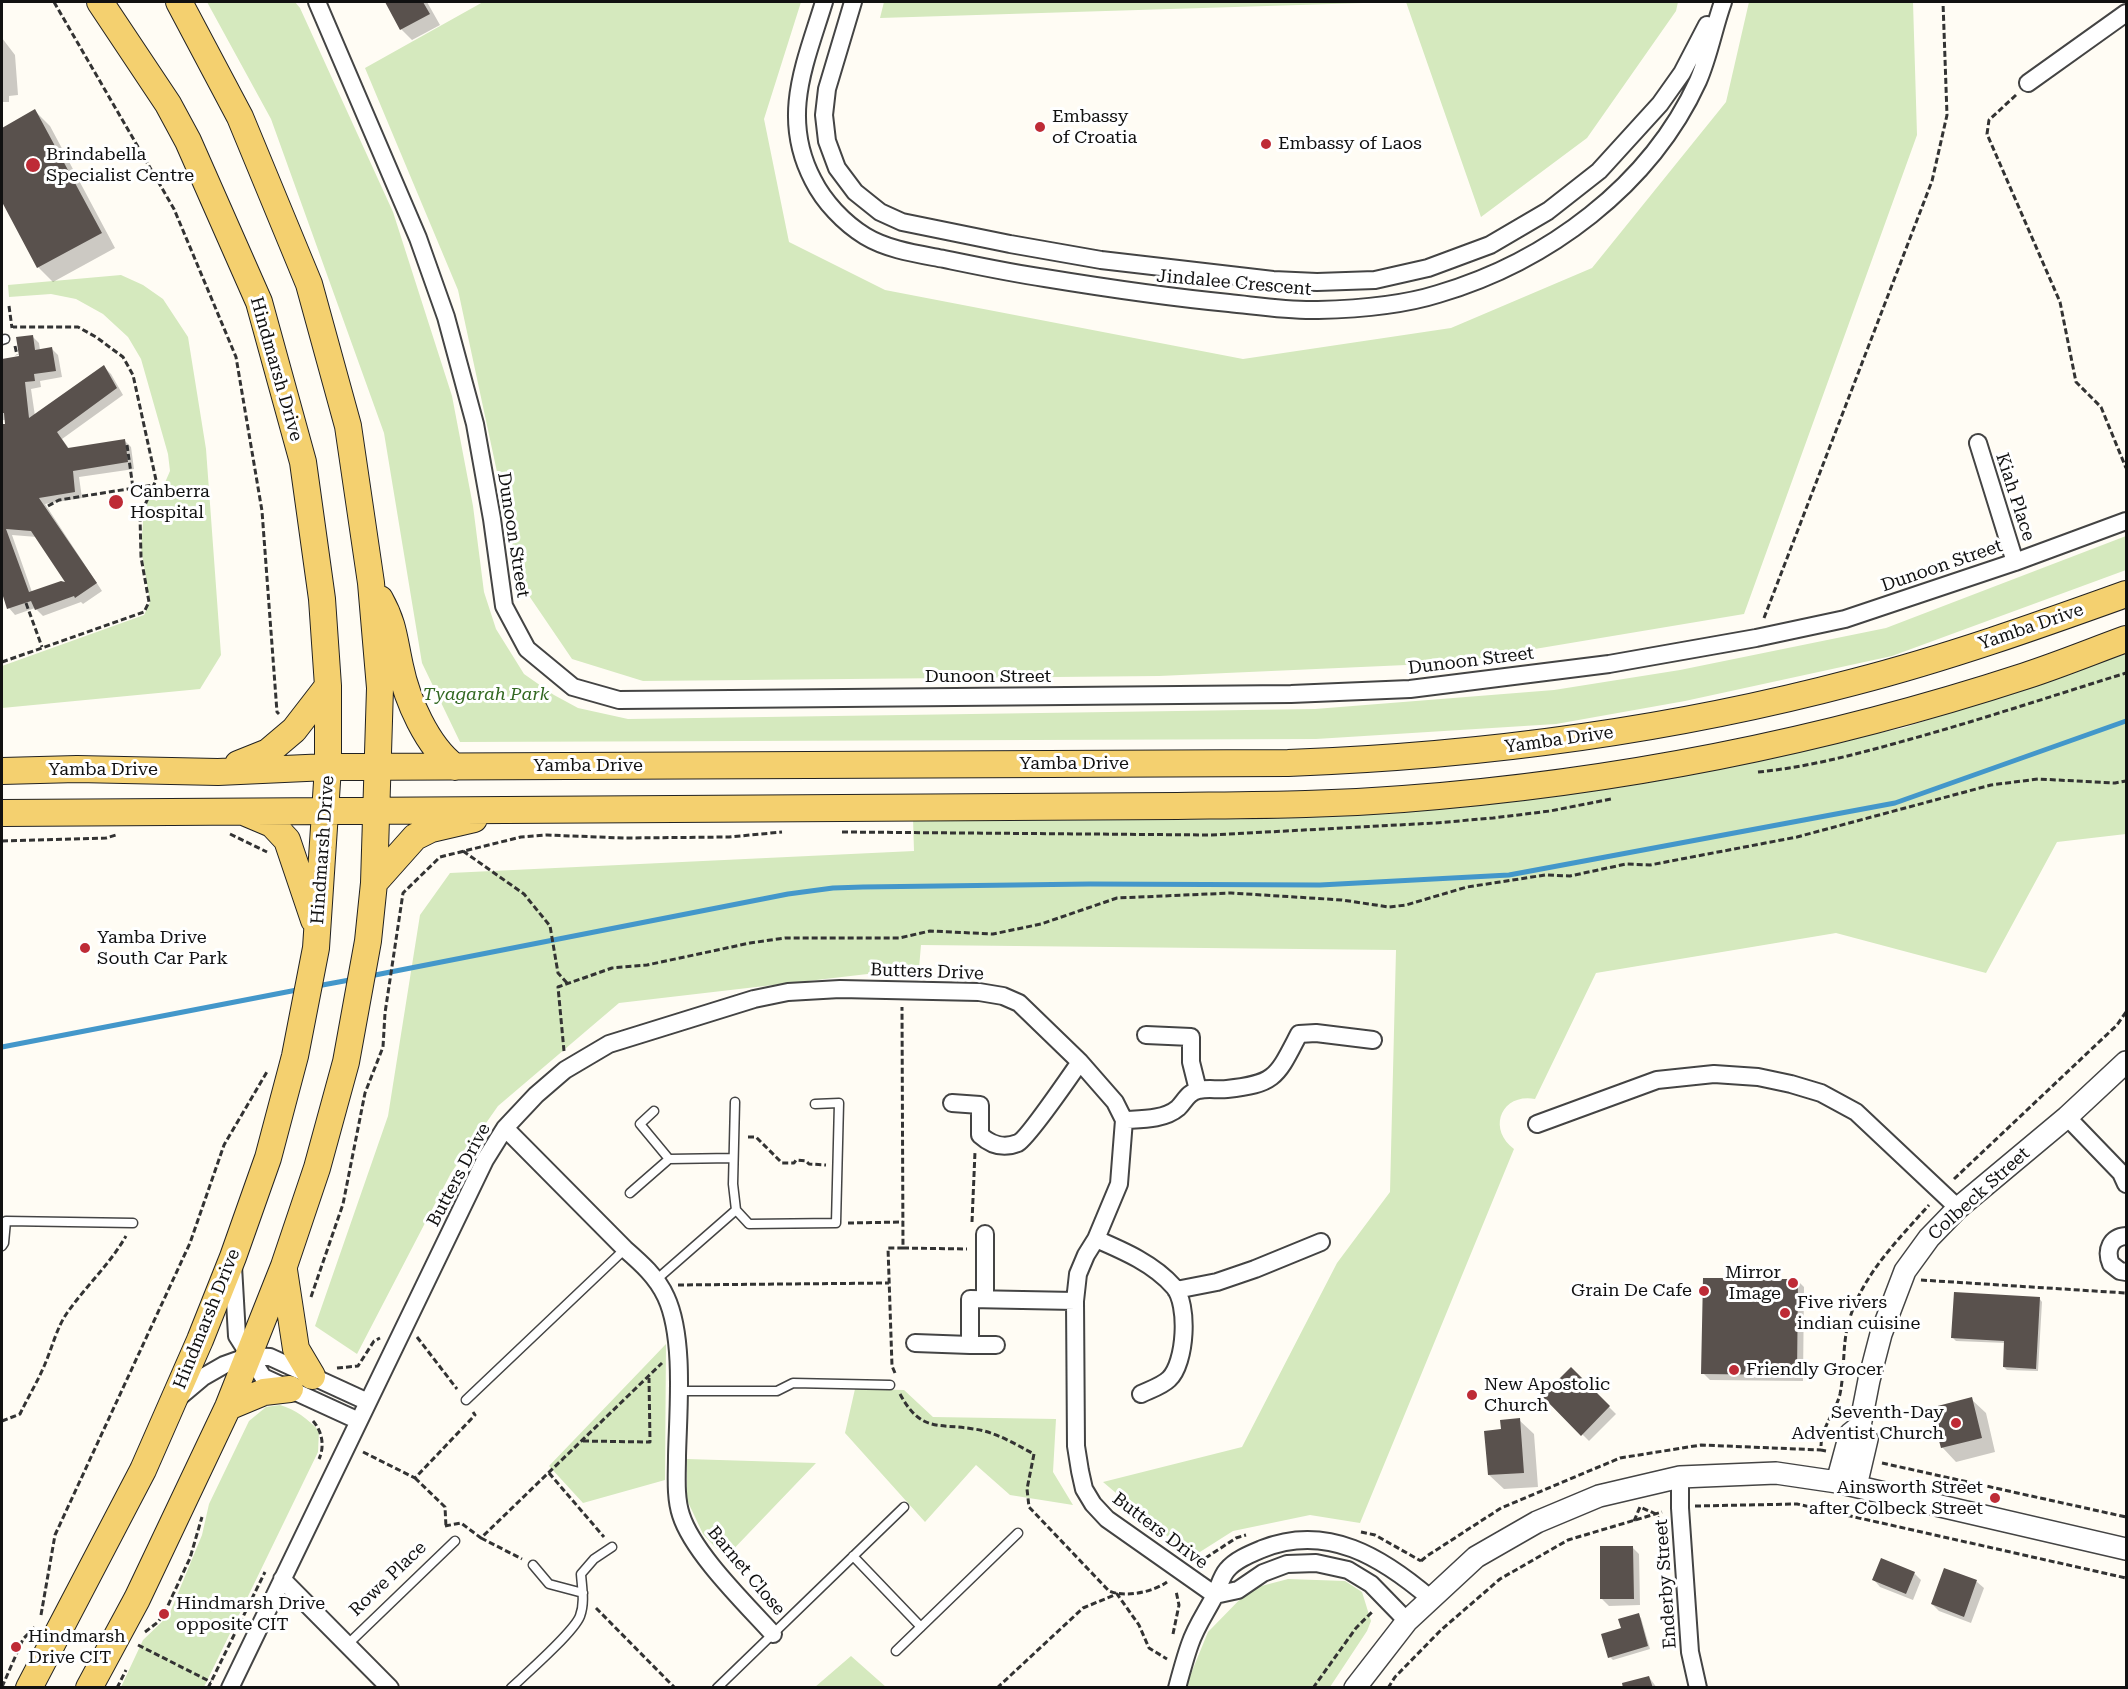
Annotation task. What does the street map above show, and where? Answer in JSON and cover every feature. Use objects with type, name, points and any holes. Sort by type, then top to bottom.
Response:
[{"type":"main road","name":"Hindmarsh Drive","points":[[28,1688],[143,1470],[233,1257],[268,1158],[303,1021],[317,940],[328,767],[328,686],[322,599],[303,462],[259,302],[188,141],[168,104],[100,2]]},
{"type":"main road","points":[[89,1688],[137,1599],[228,1407],[284,1266],[333,1113],[356,1013],[368,941],[374,883],[380,688],[371,583],[348,426],[309,284],[240,117],[179,2]]},
{"type":"main road","points":[[371,583],[387,612],[396,640],[404,682],[421,722],[432,743],[455,767]]},
{"type":"main road","name":"Yamba Drive","points":[[2,771],[87,769],[218,772],[328,767],[1277,763],[1415,756],[1615,733],[1702,717],[1855,682],[1947,656],[2127,594]]},
{"type":"main road","points":[[2038,626],[2068,630],[2104,618],[2127,614]]},
{"type":"main road","points":[[2,813],[1354,803],[1539,786],[1740,753],[1823,734],[1907,711],[2028,675],[2127,639]]},
{"type":"main road","points":[[218,772],[268,752],[294,730],[328,686]]},
{"type":"main road","points":[[374,883],[415,837],[431,829],[521,808]]},
{"type":"main road","points":[[240,811],[272,824],[287,840],[317,940]]},
{"type":"main road","points":[[284,1266],[297,1349],[321,1371]]},
{"type":"main road","points":[[228,1407],[264,1392],[290,1389]]},
{"type":"street","name":"Dunoon Street","points":[[317,2],[418,238],[446,316],[475,424],[492,519],[504,606],[528,649],[573,687],[619,700],[1303,694],[1410,689],[1609,664],[1756,638],[1845,619],[2015,562],[2127,521]]},
{"type":"street","name":"Jindalee Crescent","points":[[824,2],[798,87],[796,116],[799,146],[813,182],[838,214],[866,237],[897,249],[1006,272],[1152,295],[1315,310],[1377,306],[1437,295],[1499,272],[1562,237],[1621,190],[1661,141],[1698,80],[1721,2]]},
{"type":"street","name":"Jindalee Crescent","points":[[853,2],[827,89],[824,115],[827,141],[837,168],[855,192],[880,213],[902,222],[1101,260],[1273,280],[1317,282],[1375,280],[1428,268],[1490,245],[1548,212],[1599,171],[1660,104],[1682,73],[1721,2]]},
{"type":"street","points":[[2028,83],[2127,13]]},
{"type":"street","name":"Kiah Place","points":[[1978,443],[2015,562]]},
{"type":"street","name":"Butters Drive","points":[[230,1688],[485,1160],[505,1128],[536,1095],[565,1070],[609,1044],[754,999],[788,992],[840,989],[979,992],[1003,996],[1019,1003],[1080,1062],[1115,1102],[1124,1120],[1119,1184],[1096,1239],[1078,1274],[1075,1301],[1076,1446],[1084,1489],[1107,1519],[1215,1595],[1239,1590],[1263,1573],[1287,1564],[1316,1563],[1348,1570],[1371,1584],[1407,1621]]},
{"type":"street","points":[[1124,1120],[1157,1117],[1177,1109],[1187,1096],[1198,1090],[1260,1084],[1276,1075],[1299,1034],[1316,1033],[1373,1040]]},
{"type":"street","points":[[1146,1035],[1191,1037],[1191,1062],[1198,1090]]},
{"type":"street","points":[[952,1103],[980,1105],[980,1135],[990,1143],[1004,1147],[1020,1142],[1080,1062]]},
{"type":"street","name":"Colbeck Street","points":[[1846,1484],[1853,1457],[1850,1434],[1860,1426],[1877,1347],[1902,1278],[1929,1238],[1958,1208],[2067,1118],[2127,1062]]},
{"type":"street","points":[[1537,1124],[1656,1080],[1714,1074],[1758,1077],[1821,1093],[1856,1112],[1958,1208]]},
{"type":"street","points":[[2067,1118],[2121,1173],[2127,1184]]},
{"type":"street","name":"Barnet Close","points":[[505,1128],[643,1265],[666,1298],[677,1349],[677,1487],[681,1514],[688,1532],[714,1568],[773,1634]]},
{"type":"street","points":[[2127,1236],[2117,1238],[2112,1242],[2108,1253],[2111,1264],[2115,1268],[2127,1272]]},
{"type":"street","points":[[1096,1239],[1126,1251],[1161,1274],[1176,1290],[1184,1322],[1182,1352],[1170,1379],[1141,1394]]},
{"type":"street","points":[[985,1242],[985,1298]]},
{"type":"street","points":[[1176,1290],[1217,1282],[1321,1242]]},
{"type":"street","points":[[233,1257],[237,1336],[263,1377],[359,1421]]},
{"type":"street","points":[[970,1345],[970,1299],[1075,1301]]},
{"type":"street","points":[[915,1343],[996,1345]]},
{"type":"street","points":[[173,1402],[203,1377],[224,1365],[249,1356],[270,1357],[321,1371],[368,1402]]},
{"type":"street","points":[[1355,1688],[1407,1621],[1476,1557],[1537,1522],[1599,1496],[1680,1477],[1776,1473],[1846,1484],[2127,1549]]},
{"type":"street","name":"Enderby Street","points":[[1680,1477],[1690,1652],[1698,1688]]},
{"type":"street","name":"Butters Drive","points":[[1177,1688],[1190,1643],[1226,1571],[1248,1554],[1270,1546],[1290,1541],[1315,1540],[1337,1543],[1359,1550],[1406,1577],[1431,1599]]},
{"type":"street","name":"Rowe Place","points":[[282,1579],[390,1688]]},
{"type":"lane","points":[[735,1102],[733,1184],[736,1210],[749,1224],[836,1223],[839,1103],[815,1104]]},
{"type":"lane","points":[[654,1111],[640,1124],[669,1159]]},
{"type":"lane","points":[[630,1193],[669,1159],[733,1158]]},
{"type":"lane","points":[[657,1283],[736,1210]]},
{"type":"lane","points":[[2,1246],[6,1221],[133,1223]]},
{"type":"lane","points":[[466,1400],[625,1249]]},
{"type":"lane","points":[[678,1391],[777,1391],[793,1383],[890,1385]]},
{"type":"lane","name":"Barnet Close","points":[[717,1688],[904,1507]]},
{"type":"lane","points":[[896,1651],[1018,1533]]},
{"type":"lane","name":"Rowe Place","points":[[348,1644],[455,1542]]},
{"type":"lane","points":[[511,1688],[566,1635],[580,1618],[583,1593],[580,1574],[594,1559],[612,1547]]},
{"type":"lane","points":[[854,1556],[921,1627]]},
{"type":"lane","points":[[533,1565],[549,1584],[583,1593]]},
{"type":"path","points":[[54,2],[174,208],[236,357],[262,511],[277,712],[294,730]]},
{"type":"path","points":[[1756,638],[1932,181],[1947,115],[1943,2]]},
{"type":"path","points":[[2028,83],[1989,120],[1987,134],[2060,302],[2076,382],[2101,407],[2127,468]]},
{"type":"path","points":[[2,662],[144,612],[148,602],[141,556],[140,516],[156,480],[133,375],[123,357],[78,327],[14,327]]},
{"type":"path","points":[[128,445],[133,488]]},
{"type":"path","points":[[48,506],[58,500],[153,485]]},
{"type":"path","points":[[26,603],[42,647]]},
{"type":"path","points":[[565,1070],[558,987],[612,968],[647,965],[750,943],[785,938],[898,938],[930,931],[993,934],[1041,924],[1117,898],[1232,893],[1342,900],[1389,907],[1406,905],[1478,885],[1545,875],[1570,876],[1626,864],[1650,865],[1797,837],[1991,785],[2038,778],[2115,783],[2127,781]]},
{"type":"path","points":[[222,834],[232,834],[270,854]]},
{"type":"path","points":[[2,841],[106,838],[117,835]]},
{"type":"path","points":[[463,851],[524,894],[550,926],[558,973],[567,984]]},
{"type":"path","points":[[309,1305],[343,1204],[365,1093],[383,1047],[403,893],[440,857]]},
{"type":"path","points":[[902,990],[903,1248]]},
{"type":"path","points":[[2127,1012],[2117,1025],[1960,1175],[1937,1190],[1931,1203],[1873,1270],[1851,1313],[1846,1332],[1839,1395],[1826,1423],[1820,1444],[1821,1450],[2127,1517]]},
{"type":"path","points":[[2,1687],[23,1639],[40,1621],[55,1535],[190,1243],[224,1145],[273,1061]]},
{"type":"path","points":[[734,1136],[756,1137],[782,1163],[794,1163],[796,1160],[806,1161],[809,1164],[837,1165]]},
{"type":"path","points":[[985,1242],[972,1228],[974,1152],[990,1143]]},
{"type":"path","points":[[836,1223],[903,1222]]},
{"type":"path","points":[[2,1421],[20,1414],[44,1367],[66,1315],[118,1251],[133,1223]]},
{"type":"path","points":[[890,1307],[888,1248],[985,1242]]},
{"type":"path","points":[[1902,1278],[2127,1293]]},
{"type":"path","points":[[657,1283],[889,1283]]},
{"type":"path","points":[[321,1371],[358,1366],[374,1341],[406,1323],[475,1414],[415,1478]]},
{"type":"path","points":[[481,1538],[677,1349]]},
{"type":"path","points":[[581,1442],[650,1442],[649,1376]]},
{"type":"path","points":[[312,1420],[320,1428],[322,1452],[317,1465],[334,1473]]},
{"type":"path","points":[[348,1444],[415,1478],[445,1507],[446,1526],[455,1542]]},
{"type":"path","points":[[549,1473],[612,1547]]},
{"type":"path","points":[[1388,1688],[1395,1677],[1441,1630],[1500,1580],[1568,1540],[1656,1514],[1693,1506],[1797,1504],[2127,1578]]},
{"type":"path","points":[[203,1512],[190,1558],[164,1614],[158,1622],[144,1632],[138,1645],[211,1681]]},
{"type":"path","points":[[446,1526],[461,1523],[481,1538],[533,1565]]},
{"type":"path","points":[[208,1688],[266,1568]]},
{"type":"path","points":[[1164,1584],[1171,1586],[1177,1592],[1179,1605],[1173,1638]]},
{"type":"path","points":[[997,1688],[1083,1608],[1117,1594],[1139,1625],[1149,1648],[1169,1660],[1166,1669]]},
{"type":"path","points":[[582,1606],[590,1602],[675,1688]]},
{"type":"path","points":[[1313,1688],[1356,1628]]},
{"type":"green space","name":"Tyagarah Park","points":[[207,2],[295,2],[300,8],[393,212],[452,396],[473,506],[484,592],[496,629],[524,674],[578,708],[628,719],[1315,709],[1554,690],[1680,670],[1886,628],[2126,536],[2126,570],[1892,656],[1685,701],[1556,724],[1316,739],[460,742],[422,663],[384,433],[271,119]]},
{"type":"green space","points":[[483,2],[801,2],[764,119],[789,242],[885,290],[1243,359],[1451,328],[1592,268],[1726,102],[1749,2],[1913,2],[1917,135],[1744,614],[1451,663],[1159,676],[643,681],[572,659],[521,584],[458,290],[365,68]]},
{"type":"green space","points":[[884,2],[1396,2],[880,18]]},
{"type":"green space","points":[[1406,2],[1678,2],[1676,11],[1587,138],[1481,217]]},
{"type":"green space","points":[[121,275],[143,285],[163,299],[188,337],[206,449],[221,655],[200,689],[2,708],[2,666],[144,615],[150,602],[141,548],[144,510],[149,498],[157,501],[170,471],[168,454],[141,359],[128,337],[103,314],[76,299],[51,294],[9,297],[8,285]]},
{"type":"green space","points":[[2126,654],[2126,834],[2057,842],[1986,973],[1836,933],[1596,973],[1535,1099],[1514,1101],[1506,1107],[1502,1114],[1501,1132],[1514,1149],[1360,1523],[1310,1515],[1233,1531],[1192,1557],[1103,1482],[1242,1447],[1337,1263],[1390,1192],[1396,950],[921,945],[919,968],[619,1003],[498,1106],[451,1173],[357,1354],[315,1326],[388,1116],[420,915],[450,873],[914,851],[913,818],[1644,782],[1903,728]]},
{"type":"green space","points":[[666,1344],[665,1480],[583,1503],[549,1466]]},
{"type":"green space","points":[[855,1389],[904,1390],[933,1417],[1056,1419],[1053,1472],[1073,1505],[1010,1495],[976,1465],[925,1522],[845,1433]]},
{"type":"green space","points":[[280,1405],[301,1415],[319,1431],[318,1452],[204,1687],[121,1687],[143,1640],[169,1615],[202,1535],[209,1504],[249,1421],[266,1407]]},
{"type":"green space","points":[[687,1459],[816,1463],[725,1558],[703,1534],[687,1500]]},
{"type":"green space","points":[[1288,1579],[1345,1581],[1362,1592],[1371,1621],[1367,1631],[1330,1687],[1185,1688],[1208,1632],[1250,1589]]},
{"type":"green space","points":[[851,1656],[886,1687],[815,1687]]},
{"type":"building","points":[[385,2],[423,2],[430,14],[400,30]]},
{"type":"building","name":"Brindabella Specialist Centre","points":[[35,109],[102,233],[37,268],[2,202],[2,128]]},
{"type":"building","points":[[33,335],[35,350],[52,347],[56,371],[34,374],[35,381],[25,382],[29,418],[104,365],[117,388],[57,432],[68,448],[125,439],[128,462],[73,471],[75,492],[39,498],[97,583],[75,598],[74,596],[35,610],[31,601],[7,609],[2,593],[2,424],[5,424],[4,413],[2,413],[2,359],[19,356],[16,337]],"holes":[[[6,529],[31,531],[65,582],[61,581],[29,592]]]},
{"type":"building","points":[[1740,1273],[1763,1273],[1763,1279],[1798,1279],[1797,1375],[1701,1374],[1703,1278],[1741,1278]]},
{"type":"building","points":[[1954,1292],[2040,1297],[2036,1369],[2003,1367],[2004,1341],[1951,1338]]},
{"type":"building","points":[[1571,1367],[1610,1406],[1581,1436],[1542,1396]]},
{"type":"building","name":"Seventh-Day Adventist Church","points":[[1972,1397],[1982,1438],[1941,1448],[1930,1408]]},
{"type":"building","points":[[1520,1418],[1524,1473],[1488,1475],[1484,1431],[1501,1429],[1500,1420]]},
{"type":"building","points":[[1600,1546],[1633,1546],[1634,1599],[1600,1599]]},
{"type":"building","points":[[1881,1558],[1915,1572],[1906,1594],[1872,1580]]},
{"type":"building","points":[[1944,1568],[1977,1580],[1964,1617],[1931,1604]]},
{"type":"building","points":[[1639,1613],[1648,1646],[1608,1658],[1601,1634],[1621,1628],[1618,1619]]},
{"type":"building","points":[[1649,1676],[1653,1688],[1623,1688],[1622,1683]]},
{"type":"waterway","points":[[370,976],[788,894],[833,888],[1090,884],[1320,885],[1509,875],[1895,803],[2126,721]]},
{"type":"waterway","points":[[317,986],[355,979]]},
{"type":"waterway","points":[[2,1047],[302,989]]},
{"type":"place","name":"Embassy of Croatia","points":[[1040,127]]},
{"type":"place","name":"Embassy of Laos","points":[[1266,144]]},
{"type":"place","name":"Brindabella Specialist Centre","points":[[33,165]]},
{"type":"place","name":"Canberra Hospital","points":[[116,502]]},
{"type":"place","name":"Yamba Drive South Car Park","points":[[85,948]]},
{"type":"place","name":"Mirror Image","points":[[1793,1283]]},
{"type":"place","name":"Grain De Cafe","points":[[1704,1291]]},
{"type":"place","name":"Five rivers indian cuisine","points":[[1785,1313]]},
{"type":"place","name":"Friendly Grocer","points":[[1734,1370]]},
{"type":"place","name":"New Apostolic Church","points":[[1472,1395]]},
{"type":"place","name":"Seventh-Day Adventist Church","points":[[1956,1423]]},
{"type":"place","name":"Ainsworth Street after Colbeck Street","points":[[1995,1498]]},
{"type":"place","name":"Hindmarsh Drive opposite CIT","points":[[164,1614]]},
{"type":"place","name":"Hindmarsh Drive CIT","points":[[16,1647]]}]
